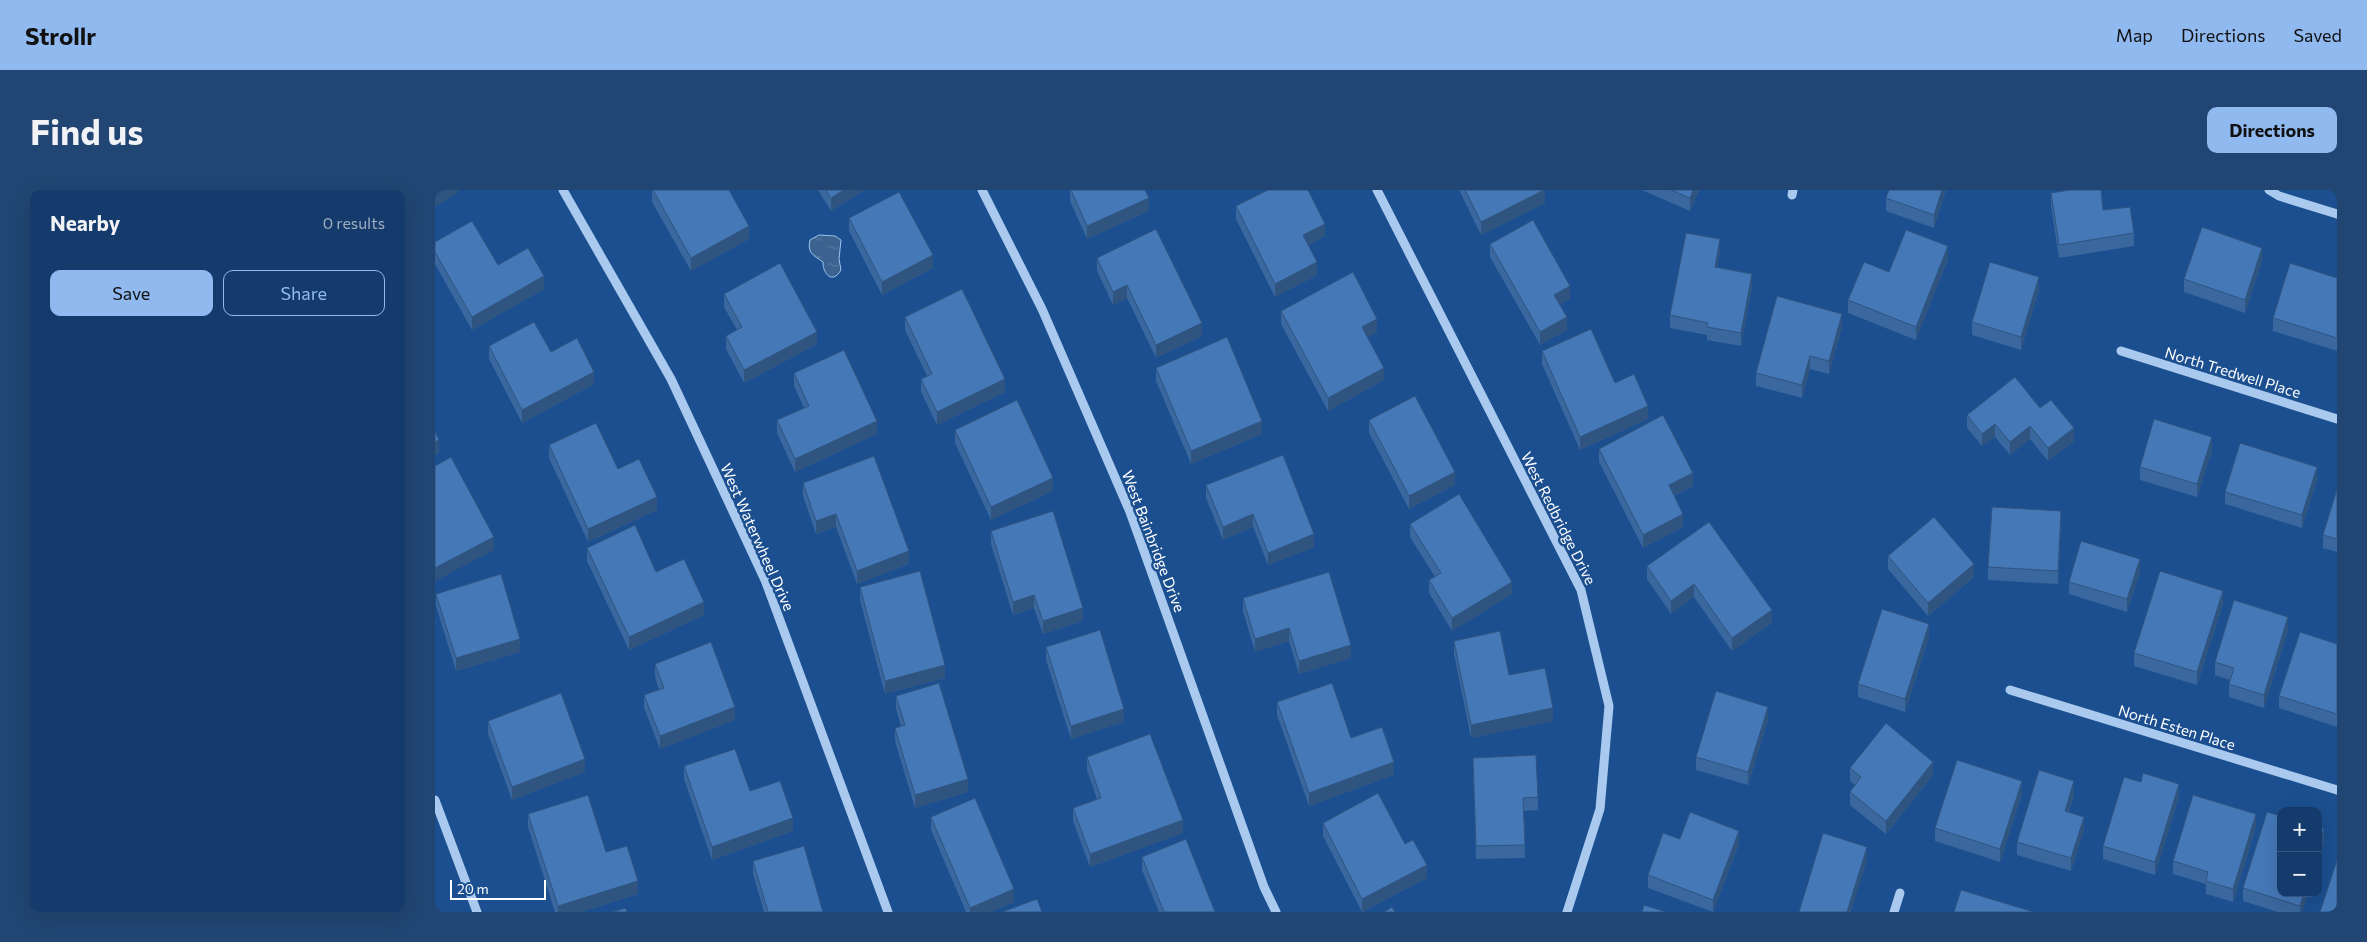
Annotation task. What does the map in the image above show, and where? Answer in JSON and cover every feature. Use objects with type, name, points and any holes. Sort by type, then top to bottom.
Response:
[{"type":"street","name":"West Waterwheel Drive","points":[[563,190],[671,379],[765,580],[888,912]]},
{"type":"street","name":"West Bainbridge Drive","points":[[983,190],[1042,309],[1130,512],[1264,887],[1276,912]]},
{"type":"street","name":"West Redbridge Drive","points":[[1377,190],[1581,590],[1609,706],[1600,809],[1567,912]]},
{"type":"street","points":[[2269,190],[2279,196],[2337,214]]},
{"type":"street","name":"North Tredwell Place","points":[[2121,351],[2337,419]]},
{"type":"street","name":"North Esten Place","points":[[2010,690],[2337,790]]},
{"type":"street","points":[[435,800],[477,912]]},
{"type":"street","points":[[1894,912],[1900,893]]},
{"type":"water","points":[[819,235],[835,236],[841,240],[839,259],[841,270],[835,276],[832,277],[827,274],[823,267],[823,262],[810,251],[810,240]]},
{"type":"building","points":[[653,190],[729,190],[749,226],[691,258]]},
{"type":"building","points":[[826,190],[844,190],[831,198]]},
{"type":"building","points":[[1071,190],[1145,190],[1149,198],[1087,226]]},
{"type":"building","points":[[1268,190],[1308,190],[1325,224],[1303,235],[1317,262],[1275,284],[1236,206]]},
{"type":"building","points":[[1465,190],[1544,190],[1481,222]]},
{"type":"building","points":[[1671,190],[1693,190],[1690,198]]},
{"type":"building","points":[[1889,190],[1942,190],[1934,215],[1886,198]]},
{"type":"building","points":[[2070,190],[2101,190],[2103,210],[2130,207],[2134,233],[2059,245],[2051,193]]},
{"type":"building","points":[[899,192],[933,255],[882,282],[849,218]]},
{"type":"building","points":[[1533,220],[1570,286],[1554,295],[1567,317],[1540,332],[1490,244]]},
{"type":"building","points":[[472,221],[498,265],[528,248],[544,276],[472,317],[435,252],[435,242]]},
{"type":"building","points":[[2202,227],[2262,248],[2245,300],[2184,279]]},
{"type":"building","points":[[1156,229],[1202,323],[1156,345],[1127,285],[1113,292],[1097,258]]},
{"type":"building","points":[[1906,230],[1948,246],[1916,327],[1848,300],[1864,262],[1889,272]]},
{"type":"building","points":[[1686,233],[1720,239],[1715,267],[1752,274],[1741,333],[1707,327],[1708,323],[1670,315]]},
{"type":"building","points":[[1990,262],[2039,277],[2021,337],[1972,322]]},
{"type":"building","points":[[780,263],[817,332],[744,370],[726,336],[742,327],[724,294]]},
{"type":"building","points":[[2290,263],[2337,278],[2337,338],[2273,318]]},
{"type":"building","points":[[1353,272],[1377,319],[1362,327],[1384,368],[1328,398],[1281,311]]},
{"type":"building","points":[[962,289],[1005,379],[937,412],[921,379],[932,374],[905,317]]},
{"type":"building","points":[[1777,296],[1842,314],[1829,361],[1810,356],[1802,385],[1756,373]]},
{"type":"building","points":[[534,322],[551,352],[577,338],[594,372],[522,410],[489,346]]},
{"type":"building","points":[[1591,329],[1615,383],[1634,374],[1648,406],[1580,437],[1542,351]]},
{"type":"building","points":[[1227,337],[1262,421],[1191,451],[1156,368]]},
{"type":"building","points":[[844,350],[877,421],[795,459],[777,420],[809,406],[794,373]]},
{"type":"building","points":[[2015,377],[2040,408],[2051,400],[2074,428],[2048,448],[2030,426],[2010,442],[1995,424],[1982,434],[1967,415]]},
{"type":"building","points":[[1415,396],[1455,472],[1409,496],[1369,420]]},
{"type":"building","points":[[1017,400],[1053,478],[991,507],[955,430]]},
{"type":"building","points":[[1663,415],[1693,473],[1669,485],[1683,514],[1643,535],[1599,449]]},
{"type":"building","points":[[2154,419],[2212,437],[2197,484],[2140,467]]},
{"type":"building","points":[[596,423],[618,469],[639,459],[657,497],[588,529],[549,445]]},
{"type":"building","points":[[435,432],[439,440],[435,442]]},
{"type":"building","points":[[2240,443],[2317,467],[2302,515],[2225,492]]},
{"type":"building","points":[[1283,455],[1314,534],[1268,553],[1253,514],[1223,527],[1206,485]]},
{"type":"building","points":[[874,456],[909,551],[857,571],[836,514],[816,521],[803,483]]},
{"type":"building","points":[[451,457],[494,537],[435,568],[435,466]]},
{"type":"building","points":[[2337,489],[2337,539],[2323,535]]},
{"type":"building","points":[[1459,494],[1512,582],[1452,618],[1429,580],[1441,573],[1410,524]]},
{"type":"building","points":[[1992,507],[2061,511],[2058,571],[1988,567]]},
{"type":"building","points":[[1053,511],[1083,608],[1043,621],[1034,595],[1013,602],[991,531]]},
{"type":"building","points":[[1934,517],[1974,564],[1928,603],[1888,556]]},
{"type":"building","points":[[1709,522],[1772,610],[1732,638],[1694,584],[1671,601],[1647,566]]},
{"type":"building","points":[[635,525],[656,572],[684,559],[704,602],[629,637],[587,548]]},
{"type":"building","points":[[2081,541],[2140,559],[2127,599],[2069,582]]},
{"type":"building","points":[[920,571],[945,665],[885,681],[860,587]]},
{"type":"building","points":[[2160,571],[2223,591],[2197,672],[2134,653]]},
{"type":"building","points":[[1329,572],[1351,645],[1299,661],[1289,628],[1255,639],[1243,598]]},
{"type":"building","points":[[501,574],[520,639],[456,658],[436,594]]},
{"type":"building","points":[[2234,600],[2288,617],[2264,695],[2229,684],[2234,668],[2215,662]]},
{"type":"building","points":[[1882,609],[1929,624],[1905,699],[1858,684]]},
{"type":"building","points":[[1100,630],[1124,709],[1071,726],[1046,647]]},
{"type":"building","points":[[1500,631],[1509,675],[1545,668],[1553,708],[1471,725],[1454,641]]},
{"type":"building","points":[[2300,632],[2337,644],[2337,714],[2279,696]]},
{"type":"building","points":[[711,642],[735,707],[660,736],[644,695],[664,688],[655,664]]},
{"type":"building","points":[[939,683],[968,779],[915,795],[895,728],[905,725],[896,696]]},
{"type":"building","points":[[1332,683],[1351,738],[1382,727],[1394,762],[1309,793],[1277,702]]},
{"type":"building","points":[[1716,691],[1768,707],[1748,772],[1696,757]]},
{"type":"building","points":[[561,693],[585,759],[512,787],[488,721]]},
{"type":"building","points":[[1886,723],[1933,762],[1886,821],[1850,792],[1861,777],[1850,768]]},
{"type":"building","points":[[1150,734],[1183,820],[1090,854],[1073,808],[1101,798],[1087,757]]},
{"type":"building","points":[[735,749],[750,791],[780,781],[793,818],[712,847],[684,766]]},
{"type":"building","points":[[1536,755],[1538,797],[1523,798],[1525,845],[1476,846],[1473,758]]},
{"type":"building","points":[[1957,760],[2022,781],[2000,849],[1935,828]]},
{"type":"building","points":[[2039,770],[2074,781],[2065,811],[2084,817],[2071,858],[2017,842]]},
{"type":"building","points":[[2143,773],[2179,784],[2155,862],[2103,846],[2124,777],[2141,782]]},
{"type":"building","points":[[1378,793],[1405,844],[1413,840],[1427,865],[1362,899],[1323,823]]},
{"type":"building","points":[[588,795],[606,852],[627,846],[638,881],[558,906],[528,814]]},
{"type":"building","points":[[2193,795],[2256,814],[2233,889],[2206,881],[2208,872],[2173,861]]},
{"type":"building","points":[[975,798],[1014,889],[970,908],[931,817]]},
{"type":"building","points":[[1690,812],[1739,831],[1713,900],[1648,875],[1663,833],[1680,839]]},
{"type":"building","points":[[2267,812],[2277,815],[2277,897],[2303,897],[2300,906],[2243,888]]},
{"type":"building","points":[[1823,833],[1867,847],[1847,912],[1799,912]]},
{"type":"building","points":[[1186,839],[1215,912],[1164,912],[1142,857]]},
{"type":"building","points":[[804,846],[823,912],[768,912],[753,861]]},
{"type":"building","points":[[2337,860],[2337,912],[2320,912]]},
{"type":"building","points":[[1961,890],[2034,912],[1954,912]]},
{"type":"building","points":[[1037,899],[1042,912],[1002,912]]},
{"type":"building","points":[[1644,905],[1666,912],[1642,912]]},
{"type":"building","points":[[1392,907],[1395,912],[1384,912]]},
{"type":"building","points":[[626,908],[627,912],[612,912]]}]
